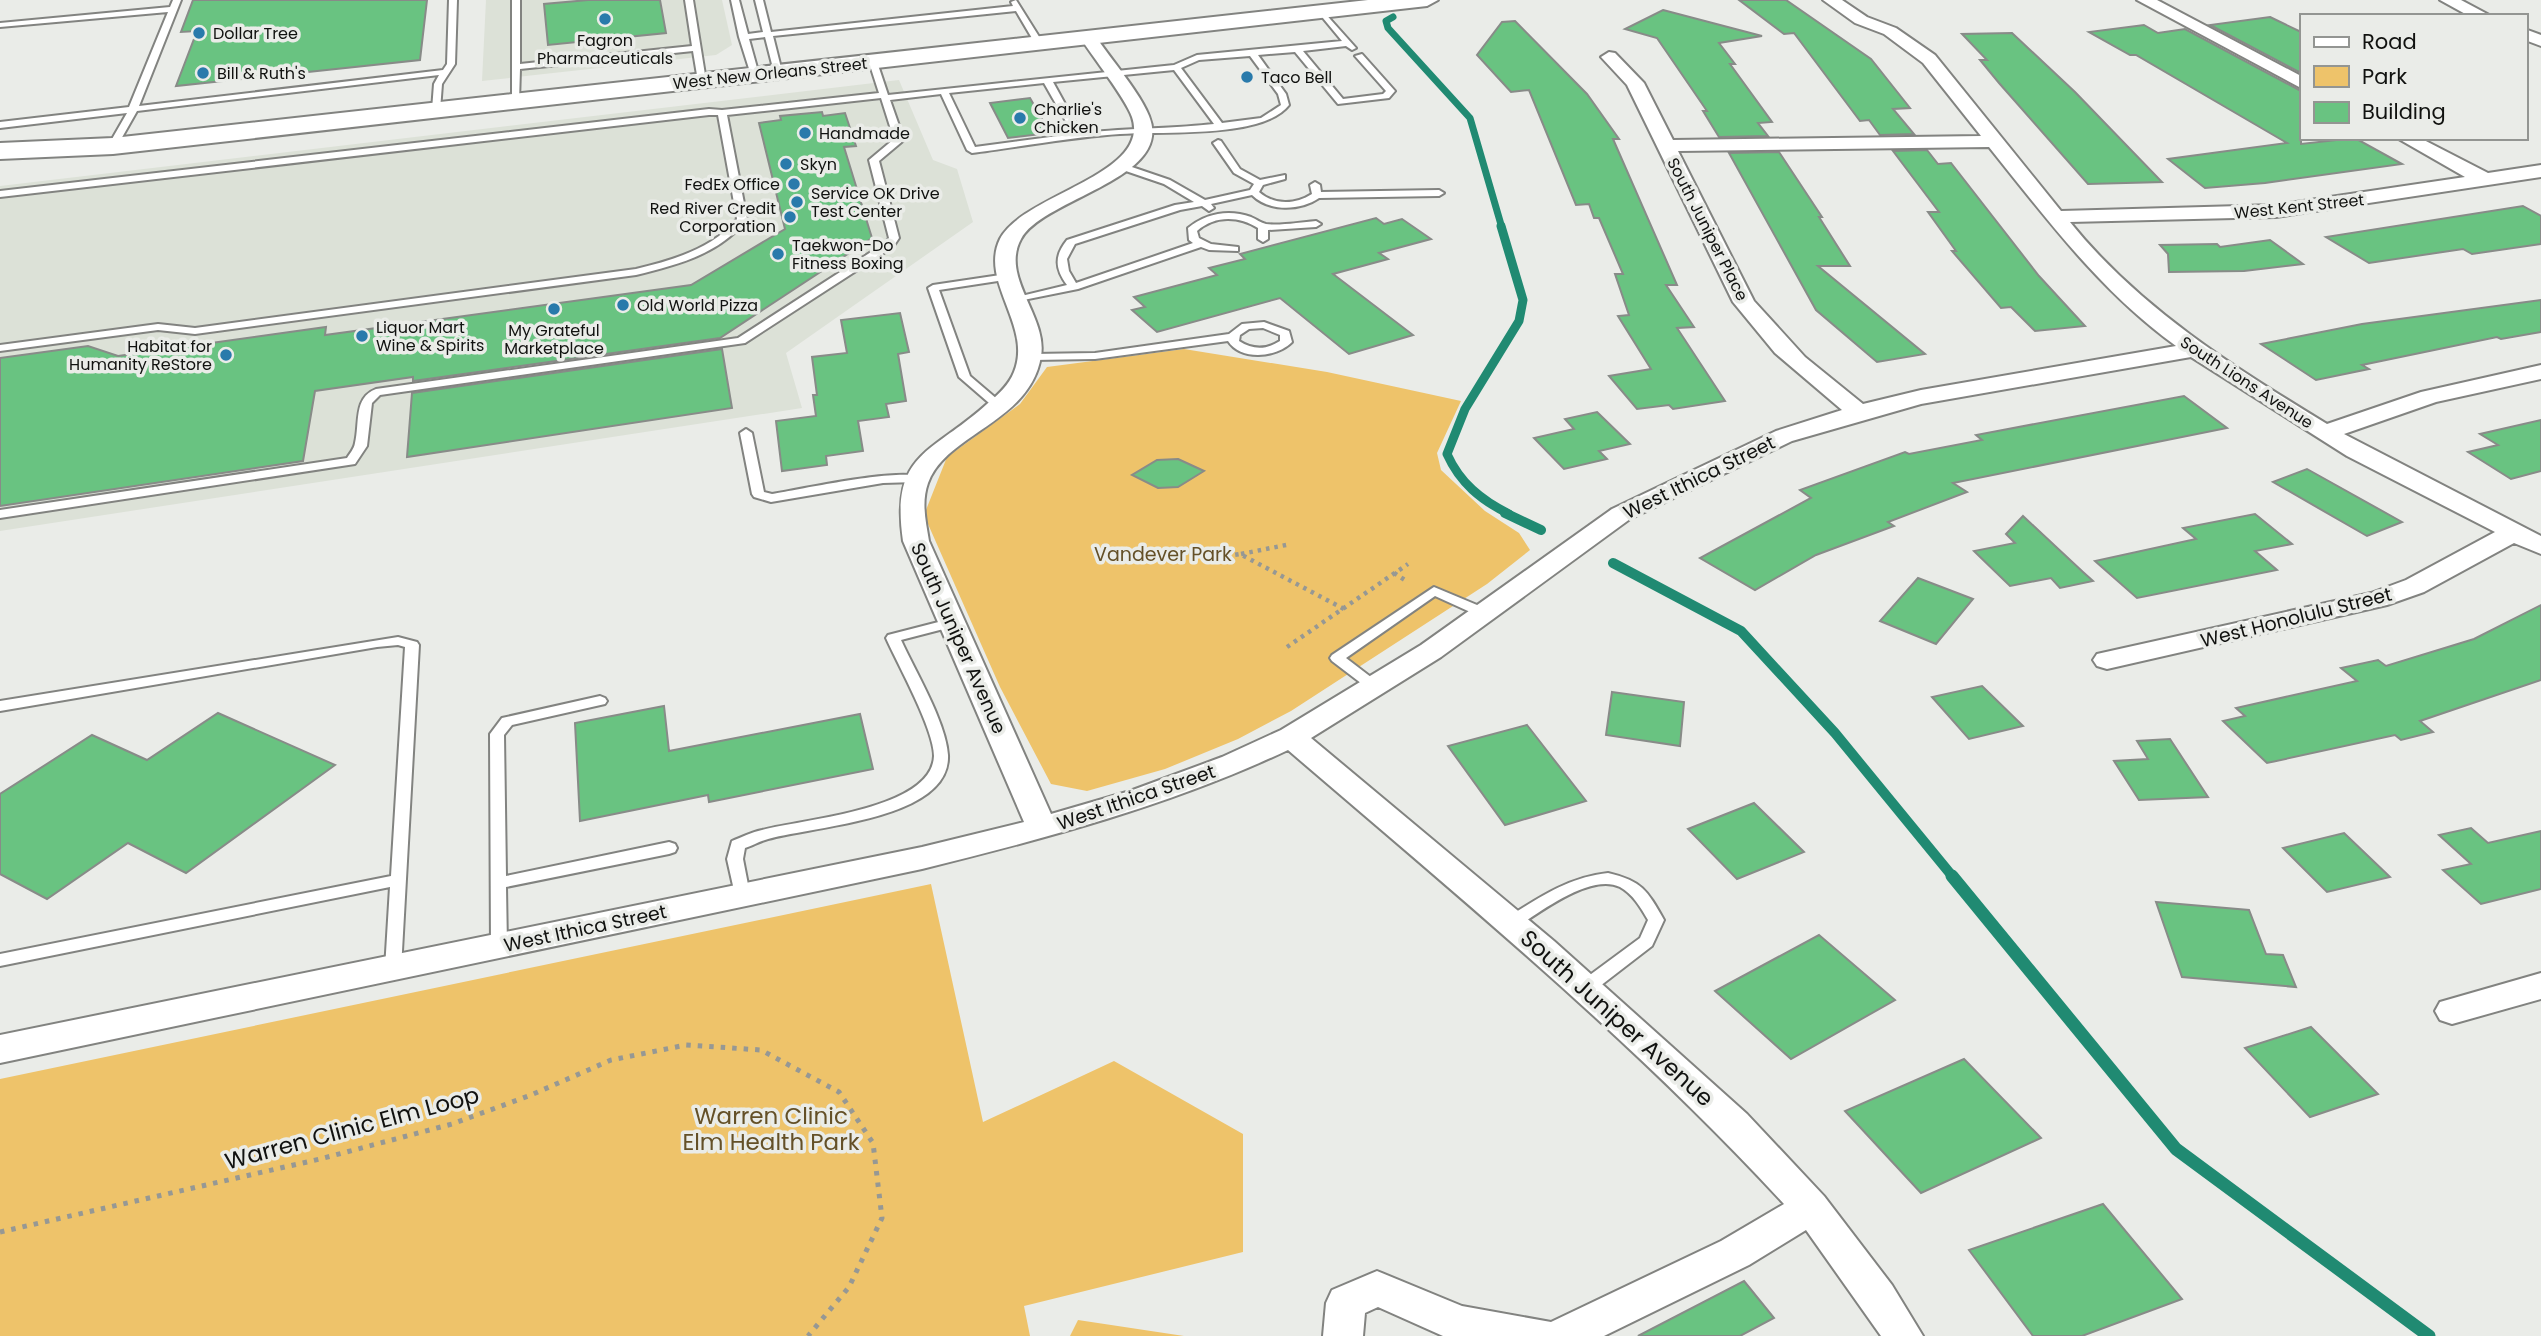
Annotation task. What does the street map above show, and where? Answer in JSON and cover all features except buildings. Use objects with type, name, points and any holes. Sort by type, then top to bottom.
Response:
[{"type":"main road","name":"West New Orleans Street","points":[[0,151],[113,146],[1427,0]]},
{"type":"main road","name":"West New Orleans Street","points":[[0,167],[113,146]]},
{"type":"street","name":"South Lions Avenue","points":[[1831,0],[1861,20],[1890,31],[1929,59],[2054,217],[2124,293],[2194,350],[2324,433],[2541,546]]},
{"type":"street","name":"South Lions Avenue","points":[[1858,0],[1882,16],[1890,31]]},
{"type":"street","points":[[2145,0],[2300,82]]},
{"type":"street","points":[[2448,0],[2479,14]]},
{"type":"street","points":[[916,478],[930,459],[1000,407],[1017,388],[1032,357],[1032,343],[1007,276],[1004,254],[1010,238],[1023,222],[1039,210],[1123,167],[1141,144],[1144,131],[1141,117],[1088,37]]},
{"type":"street","name":"South Juniper Place","points":[[1609,57],[1635,83],[1729,274],[1754,316],[1788,354],[1860,412]]},
{"type":"street","points":[[2410,140],[2484,179]]},
{"type":"street","points":[[1665,146],[1996,141]]},
{"type":"street","name":"West Kent Street","points":[[2054,217],[2276,211],[2541,171]]},
{"type":"street","name":"West Ithica Street","points":[[0,1049],[922,858],[1042,828],[1141,798],[1291,737],[1375,687],[1484,614],[1621,514],[1784,436],[1860,412],[1986,385],[2194,350]]},
{"type":"street","points":[[2324,433],[2429,397],[2541,372]]},
{"type":"street","name":"South Juniper Avenue","points":[[916,478],[910,496],[909,520],[916,541],[954,622],[1042,828]]},
{"type":"street","name":"West Honolulu Street","points":[[2107,660],[2378,598],[2415,586],[2513,533]]},
{"type":"street","name":"South Juniper Avenue","points":[[1291,737],[1511,923],[1734,1125],[1811,1207],[1903,1336]]},
{"type":"street","points":[[2452,1011],[2541,986]]},
{"type":"street","points":[[1563,1336],[1735,1253],[1811,1207]]},
{"type":"street","points":[[1343,1336],[1346,1303],[1377,1288],[1459,1324],[1540,1336]]},
{"type":"lane","points":[[436,110],[438,84],[451,64],[453,0]]},
{"type":"lane","points":[[515,102],[516,0]]},
{"type":"lane","points":[[689,0],[702,81]]},
{"type":"lane","points":[[735,0],[743,37],[767,74]]},
{"type":"lane","points":[[759,0],[768,34],[767,74]]},
{"type":"lane","points":[[0,25],[174,4],[135,107],[113,146]]},
{"type":"lane","points":[[743,37],[1016,4],[1039,43]]},
{"type":"lane","points":[[1297,49],[1340,102],[1387,96],[1391,90],[1322,12]]},
{"type":"lane","points":[[515,67],[697,48]]},
{"type":"lane","points":[[0,194],[687,114],[722,113],[1176,67],[1197,58],[1252,52],[1353,49]]},
{"type":"lane","points":[[944,91],[972,150],[1079,137],[1174,131],[1261,121],[1273,116],[1285,106],[1282,94],[1252,52]]},
{"type":"lane","points":[[0,514],[351,461],[361,446],[366,402],[376,392],[741,341],[889,245],[894,239],[874,160],[899,140],[873,62]]},
{"type":"lane","points":[[1176,67],[1220,126]]},
{"type":"lane","points":[[0,125],[445,72]]},
{"type":"lane","points":[[1047,80],[1079,137]]},
{"type":"lane","points":[[0,348],[158,327],[195,331],[519,290],[668,265],[733,234],[742,219],[722,113]]},
{"type":"lane","points":[[1218,143],[1237,171],[1257,187],[1263,200],[1282,204],[1304,202],[1316,190],[1439,193]]},
{"type":"lane","points":[[1123,167],[1167,182],[1204,203],[1213,212],[1213,218]]},
{"type":"lane","points":[[1074,287],[1064,276],[1062,267],[1064,249],[1071,242],[1178,207],[1204,203],[1257,187],[1282,177]]},
{"type":"lane","points":[[1234,249],[1200,244],[1194,240],[1192,230],[1213,218],[1248,219],[1263,233],[1316,224]]},
{"type":"lane","points":[[1017,300],[1074,287],[1200,244]]},
{"type":"lane","points":[[1000,407],[965,377],[933,288],[1007,276]]},
{"type":"lane","points":[[1032,357],[1095,356],[1233,337]]},
{"type":"lane","points":[[746,433],[758,494],[771,498],[883,479],[916,478]]},
{"type":"lane","points":[[1375,687],[1337,659],[1434,592],[1484,614]]},
{"type":"lane","points":[[742,895],[735,859],[737,845],[762,835],[889,808],[915,796],[935,777],[942,759],[936,736],[893,638],[954,622]]},
{"type":"lane","points":[[0,706],[377,643],[397,641],[412,645],[393,968]]},
{"type":"lane","points":[[499,947],[497,734],[507,721],[600,701]]},
{"type":"lane","points":[[499,883],[669,848]]},
{"type":"lane","points":[[1511,923],[1584,879],[1618,879],[1645,896],[1656,920],[1646,942],[1585,988]]},
{"type":"lane","points":[[0,960],[398,880]]},
{"type":"path","points":[[1210,559],[1291,544]]},
{"type":"path","points":[[1240,554],[1343,609]]},
{"type":"path","points":[[1287,647],[1408,564]]},
{"type":"path","name":"Warren Clinic Elm Loop","points":[[0,1232],[320,1159],[452,1124],[531,1095],[611,1060],[686,1045],[761,1050],[839,1092],[873,1143],[882,1217],[849,1287],[808,1336]]},
{"type":"shaded area","name":"Fagron Pharmaceuticals","points":[[486,0],[722,0],[732,45],[716,55],[482,81]]},
{"type":"shaded area","points":[[899,80],[933,160],[957,169],[973,222],[786,353],[802,408],[0,531],[0,186]]},
{"type":"green space","name":"Vandever Park","points":[[1184,349],[1327,372],[1461,401],[1437,453],[1441,470],[1485,511],[1519,533],[1530,550],[1487,584],[1291,711],[1238,739],[1165,769],[1087,791],[1051,784],[1000,687],[924,515],[947,457],[1020,404],[1047,367]]},
{"type":"green space","name":"Warren Clinic Elm Health Park","points":[[931,884],[983,1122],[1114,1061],[1243,1134],[1243,1252],[1024,1306],[1030,1336],[0,1336],[0,1079]]},
{"type":"green space","points":[[1078,1320],[1184,1336],[1070,1336]]},
{"type":"waterway","points":[[1393,17],[1386,21],[1388,28],[1470,118],[1502,228]]},
{"type":"waterway","points":[[1501,226],[1523,300],[1519,321],[1465,409],[1447,454],[1458,474],[1472,490],[1509,514]]},
{"type":"waterway","points":[[1505,513],[1541,530]]},
{"type":"waterway","points":[[1613,563],[1741,631],[1835,733],[1953,877]]},
{"type":"waterway","points":[[1952,876],[2176,1149],[2429,1336]]},
{"type":"place","name":"Fagron Pharmaceuticals","points":[[605,19]]},
{"type":"place","name":"Dollar Tree","points":[[199,33]]},
{"type":"place","name":"Bill & Ruth's","points":[[203,73]]},
{"type":"place","name":"Taco Bell","points":[[1247,77]]},
{"type":"place","name":"Charlie's Chicken","points":[[1020,118]]},
{"type":"place","name":"Handmade","points":[[805,133]]},
{"type":"place","name":"Skyn","points":[[786,164]]},
{"type":"place","name":"FedEx Office","points":[[794,184]]},
{"type":"place","name":"Service OK Drive Test Center","points":[[797,202]]},
{"type":"place","name":"Red River Credit Corporation","points":[[790,217]]},
{"type":"place","name":"Taekwon-Do Fitness Boxing","points":[[778,254]]},
{"type":"place","name":"Old World Pizza","points":[[623,305]]},
{"type":"place","name":"My Grateful Marketplace","points":[[554,309]]},
{"type":"place","name":"Liquor Mart Wine & Spirits","points":[[362,336]]},
{"type":"place","name":"Habitat for Humanity ReStore","points":[[226,355]]}]
